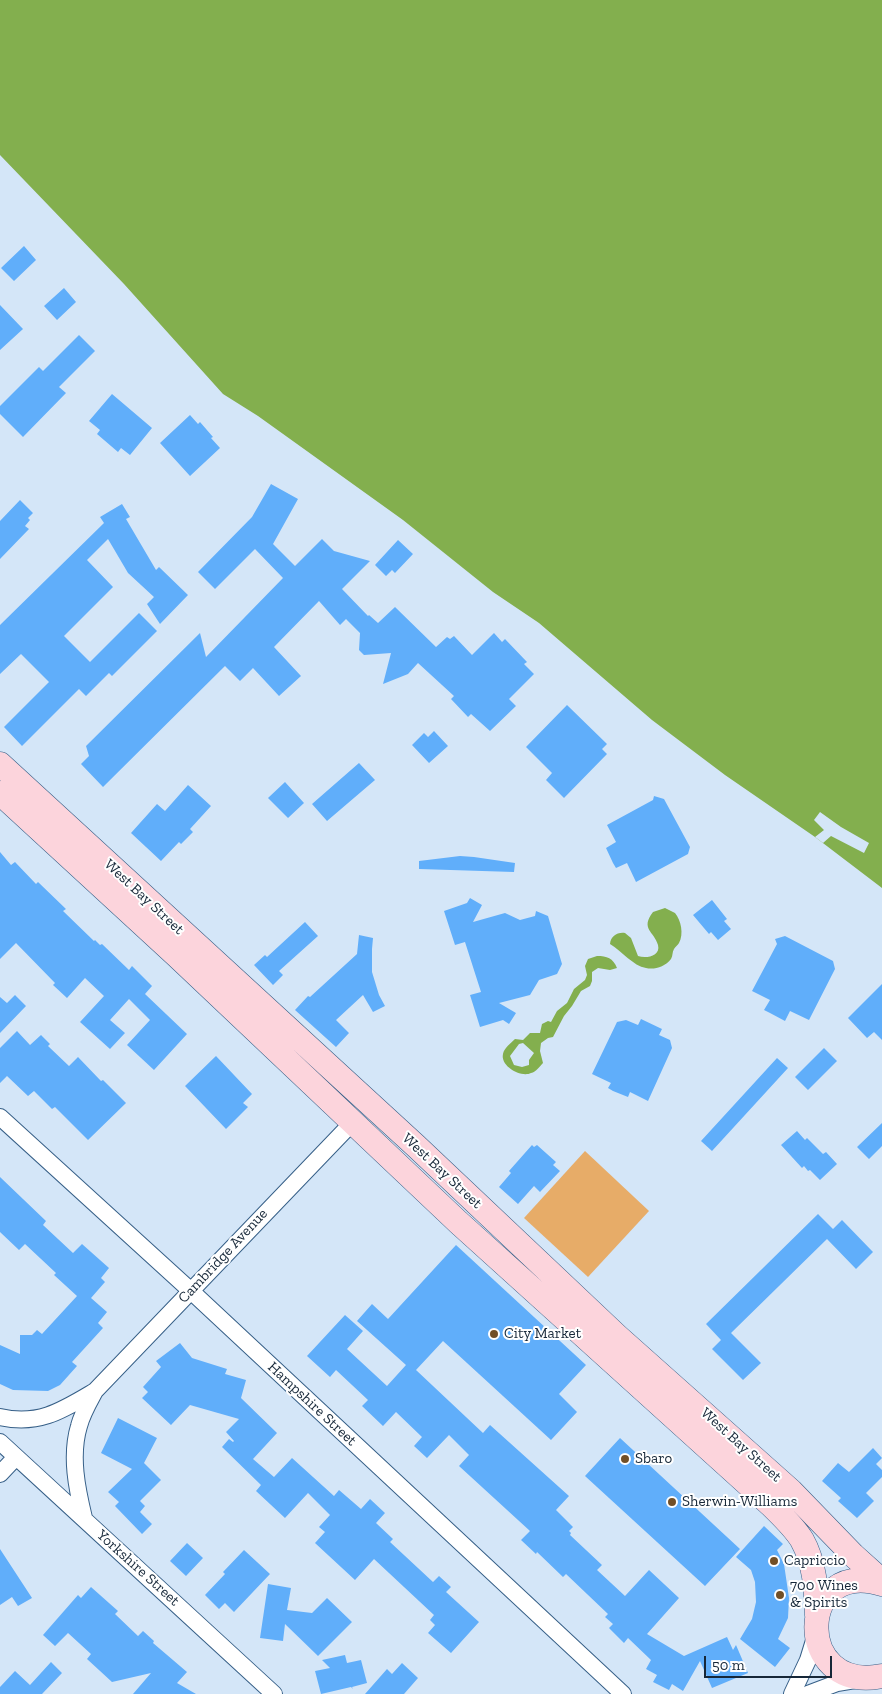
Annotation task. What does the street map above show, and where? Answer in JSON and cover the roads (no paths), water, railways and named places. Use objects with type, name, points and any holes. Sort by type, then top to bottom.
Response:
[{"type":"main road","name":"West Bay Street","points":[[0,764],[416,1146],[617,1336],[791,1491],[882,1583]]},
{"type":"main road","name":"West Bay Street","points":[[0,794],[183,962],[487,1249],[788,1522],[802,1540],[810,1558],[814,1574],[816,1625],[820,1652],[832,1666],[847,1676],[874,1677]]},
{"type":"main road","points":[[816,1625],[827,1598],[842,1586],[861,1581],[882,1583]]},
{"type":"street","name":"Hampshire Street","points":[[0,1117],[191,1291],[623,1694]]},
{"type":"street","name":"Cambridge Avenue","points":[[0,1417],[29,1421],[64,1409],[95,1391],[352,1123]]},
{"type":"street","name":"Cambridge Avenue","points":[[84,1518],[77,1488],[76,1443],[78,1426],[95,1391]]},
{"type":"street","name":"Yorkshire Street","points":[[0,1442],[274,1694]]},
{"type":"street","points":[[0,1474],[16,1457]]},
{"type":"street","points":[[792,1694],[808,1660],[816,1625]]},
{"type":"street","points":[[808,1694],[837,1683],[874,1677]]},
{"type":"place","name":"City Market","points":[[494,1334]]},
{"type":"place","name":"Sbaro","points":[[625,1459]]},
{"type":"place","name":"Sherwin-Williams","points":[[672,1502]]},
{"type":"place","name":"Capriccio","points":[[774,1561]]},
{"type":"place","name":"700 Wines & Spirits","points":[[780,1595]]}]
